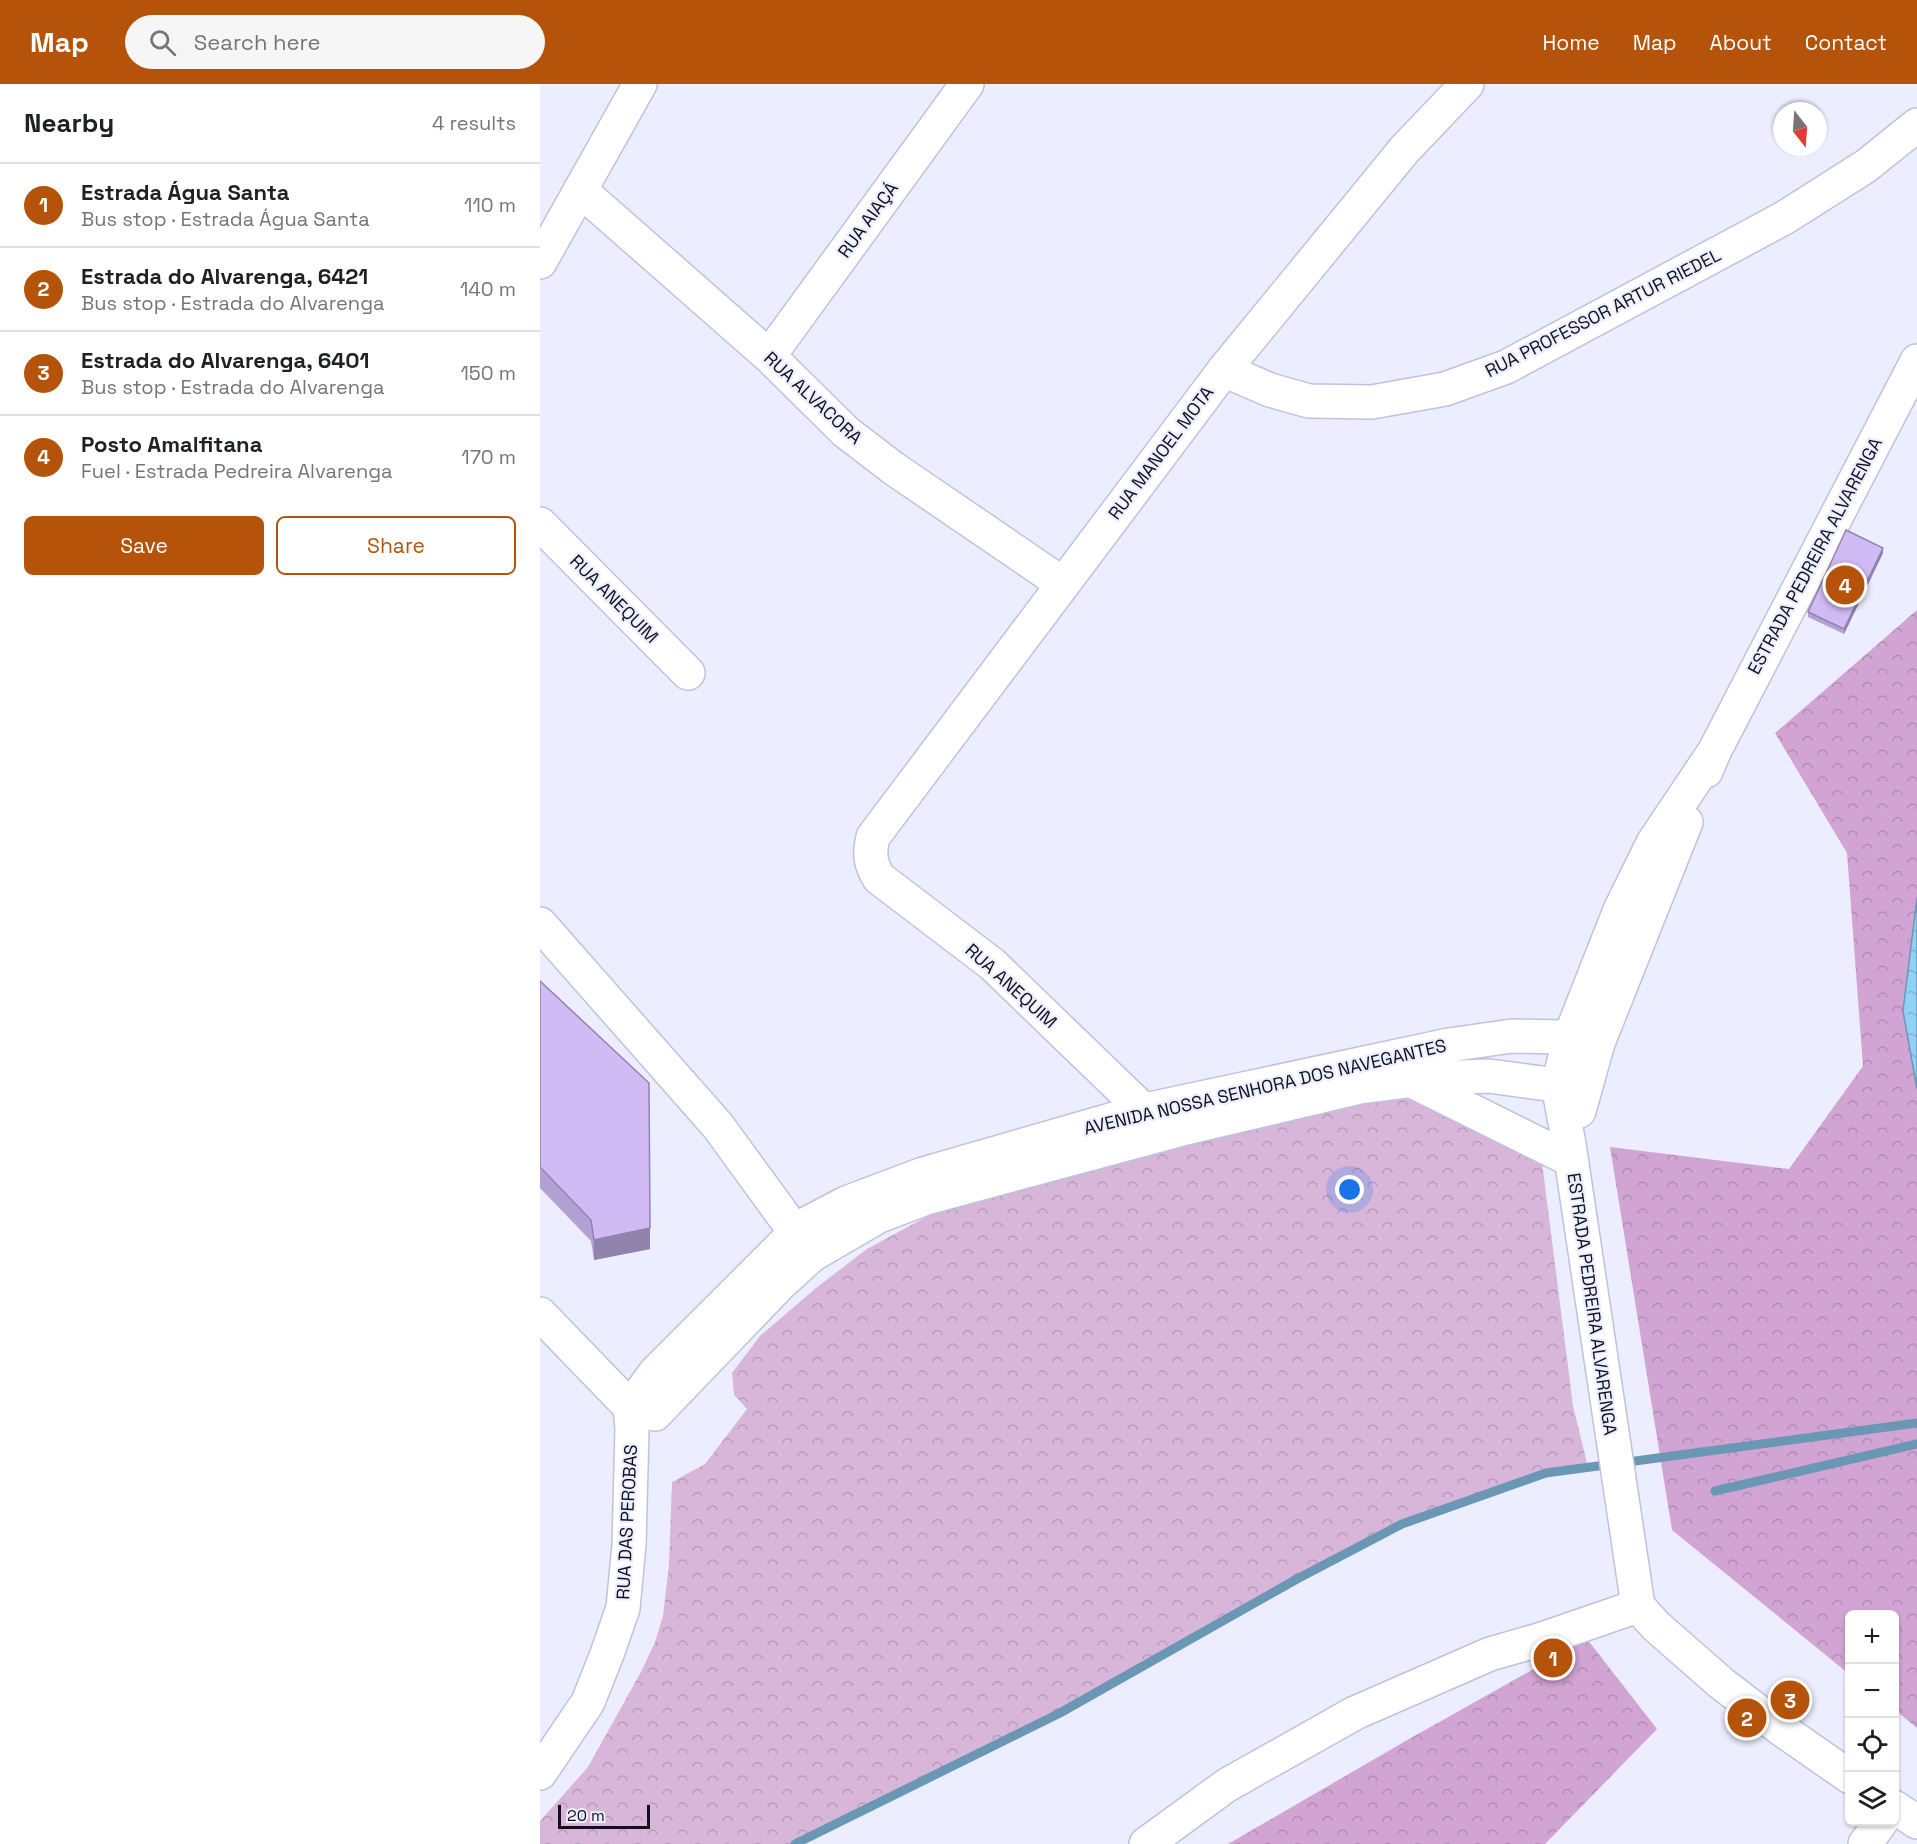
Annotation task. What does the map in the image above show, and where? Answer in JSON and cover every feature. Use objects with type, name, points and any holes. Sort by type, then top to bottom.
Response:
[{"type":"street","points":[[540,262],[640,84]]},
{"type":"street","name":"RUA AIAÇÁ","points":[[769,356],[967,84]]},
{"type":"street","name":"RUA MANOEL MOTA","points":[[873,837],[1224,370],[1405,149],[1465,85]]},
{"type":"street","name":"RUA PROFESSOR ARTUR RIEDEL","points":[[1224,370],[1270,390],[1309,400],[1372,402],[1455,386],[1506,367],[1784,218],[1866,166],[1917,125]]},
{"type":"street","name":"RUA ALVACORA","points":[[580,190],[769,356],[846,432],[893,468],[1063,584]]},
{"type":"street","name":"ESTRADA PEDREIRA ALVARENGA","points":[[1638,1606],[1570,1152],[1571,1087],[1584,1040],[1714,752],[1917,361]]},
{"type":"street","name":"RUA ANEQUIM","points":[[540,524],[688,673]]},
{"type":"street","name":"RUA ANEQUIM","points":[[873,837],[870,852],[872,866],[879,878],[992,964],[1167,1133]]},
{"type":"street","points":[[540,924],[718,1126],[804,1244]]},
{"type":"street","name":"AVENIDA NOSSA SENHORA DOS NAVEGANTES","points":[[639,1417],[780,1284],[804,1244],[808,1223],[846,1203],[923,1174],[1145,1110],[1449,1045],[1512,1036],[1584,1040]]},
{"type":"street","name":"AVENIDA NOSSA SENHORA DOS NAVEGANTES","points":[[804,1244],[926,1198],[1167,1133],[1360,1087],[1431,1078],[1490,1076],[1571,1087]]},
{"type":"street","points":[[1412,1081],[1570,1152]]},
{"type":"street","points":[[540,1314],[639,1417]]},
{"type":"street","name":"RUA DAS PEROBAS","points":[[542,1768],[588,1702],[623,1608],[639,1417]]},
{"type":"street","points":[[1146,1844],[1227,1785],[1355,1713],[1490,1654],[1638,1606],[1656,1626],[1721,1683],[1845,1774]]},
{"type":"street","points":[[1899,1811],[1917,1822]]},
{"type":"street","points":[[1865,1844],[1878,1826]]},
{"type":"green space","points":[[1917,610],[1917,898],[1903,1011],[1917,1089],[1917,1728],[1899,1713],[1899,1610],[1845,1610],[1845,1671],[1672,1530],[1610,1147],[1789,1169],[1863,1066],[1847,853],[1775,733]]},
{"type":"green space","points":[[1415,1096],[1542,1162],[1573,1406],[1588,1467],[1546,1473],[1402,1524],[1081,1701],[804,1844],[540,1844],[540,1821],[588,1767],[655,1642],[663,1616],[669,1565],[672,1482],[705,1464],[747,1409],[734,1395],[732,1373],[760,1336],[816,1288],[867,1249],[952,1203],[1162,1135]]},
{"type":"green space","points":[[1587,1639],[1657,1729],[1545,1844],[1228,1844],[1409,1739]]},
{"type":"water","points":[[1917,898],[1917,1089],[1903,1011]]},
{"type":"building","points":[[1846,530],[1883,548],[1844,629],[1808,612]]},
{"type":"building","points":[[540,981],[649,1083],[650,1228],[594,1240],[591,1220],[540,1167]]},
{"type":"waterway","points":[[795,1844],[1060,1713],[1297,1579],[1402,1524],[1546,1473],[1917,1423]]},
{"type":"waterway","points":[[1715,1491],[1917,1444]]},
{"type":"place","name":"Posto Amalfitana","points":[[1845,585]]},
{"type":"place","name":"Estrada Água Santa","points":[[1553,1658]]},
{"type":"place","name":"Estrada do Alvarenga, 6401","points":[[1790,1700]]},
{"type":"place","name":"Estrada do Alvarenga, 6421","points":[[1747,1718]]}]
